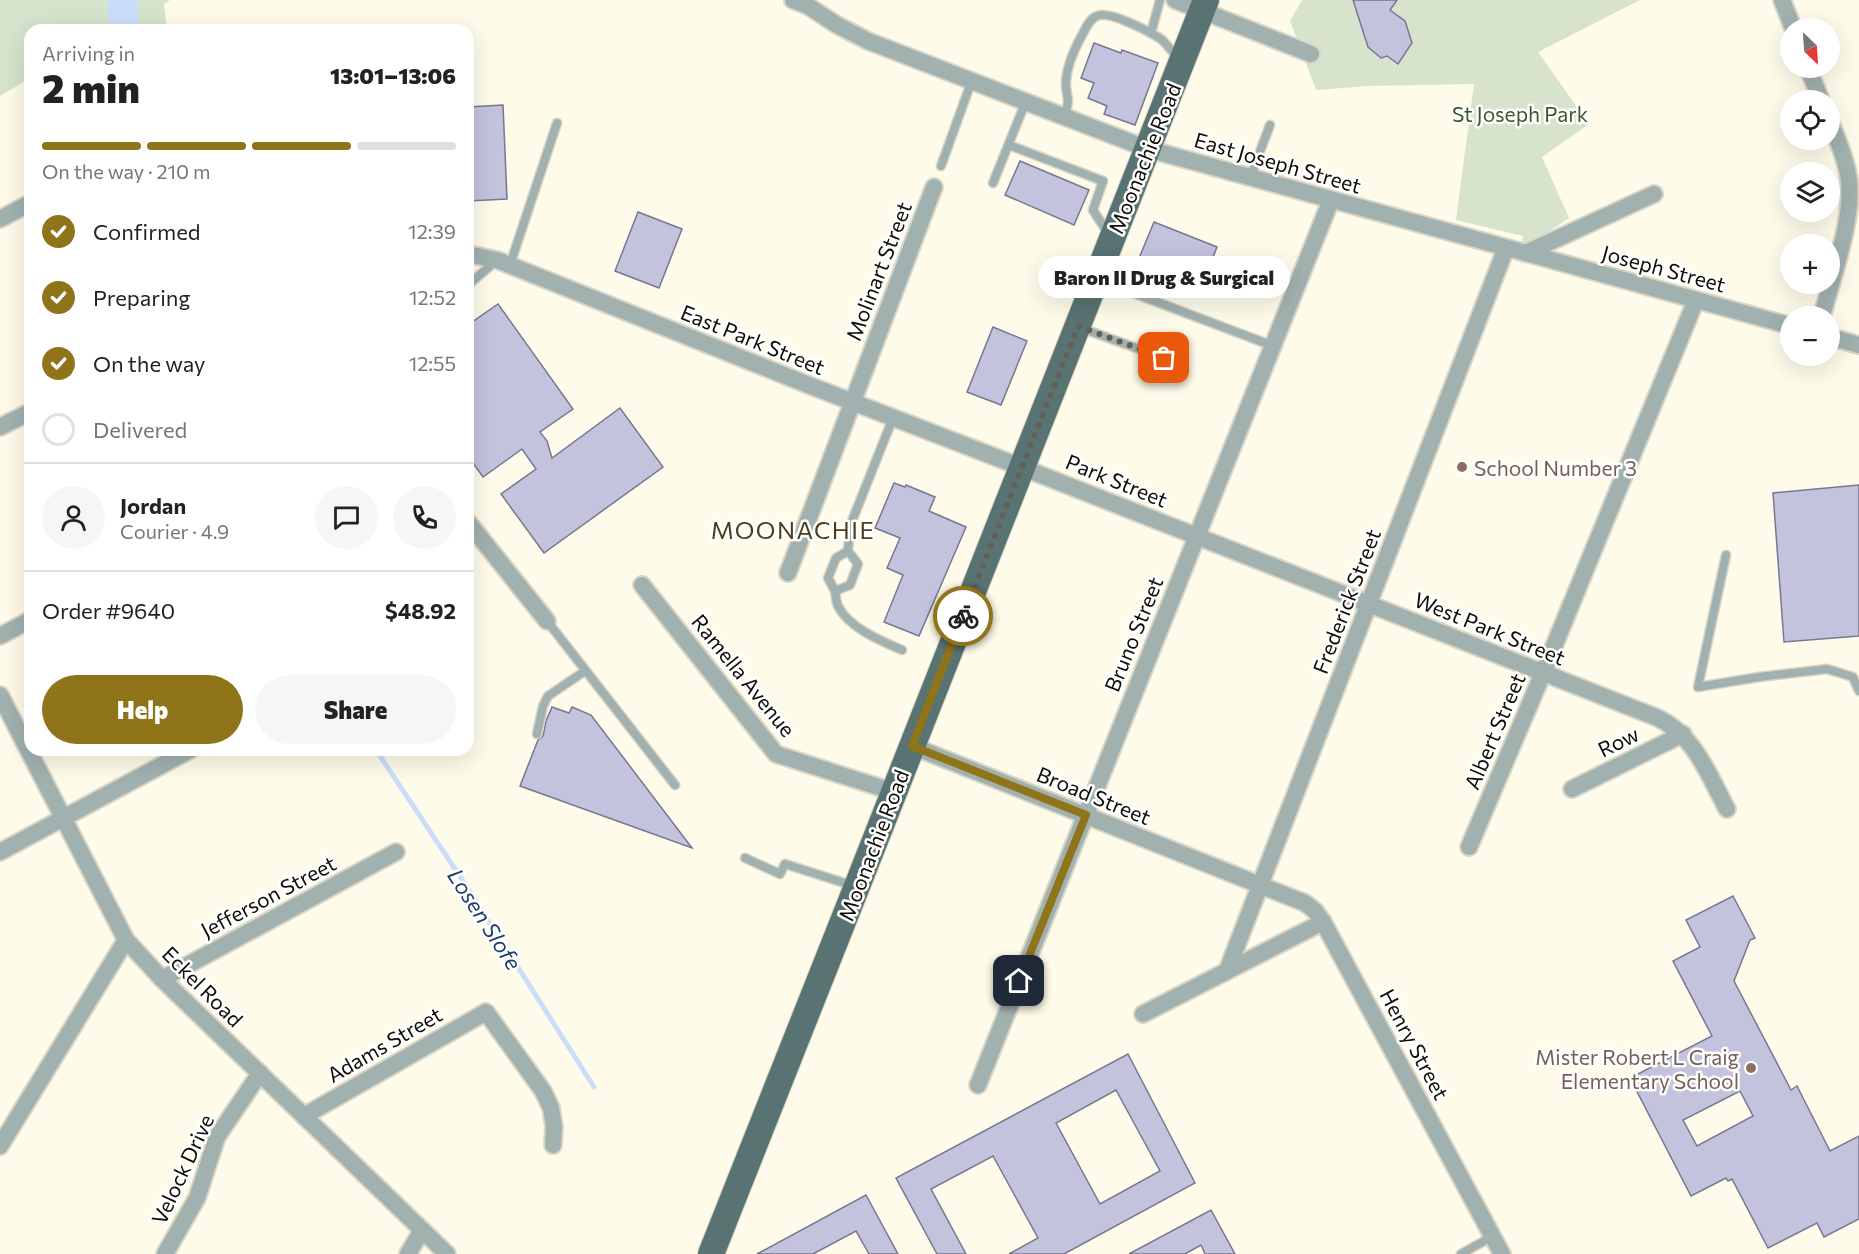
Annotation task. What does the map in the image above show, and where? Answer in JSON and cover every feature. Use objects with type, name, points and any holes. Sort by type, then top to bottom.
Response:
[{"type":"main road","name":"Moonachie Road","points":[[711,1254],[1204,5]]},
{"type":"street","name":"East Joseph Street","points":[[793,0],[808,6],[868,41],[1148,149],[1526,253]]},
{"type":"street","points":[[1175,0],[1204,5],[1311,54]]},
{"type":"street","points":[[1782,0],[1789,18]]},
{"type":"street","points":[[1825,306],[1850,203],[1849,181],[1840,146]]},
{"type":"street","name":"Molinart Street","points":[[788,573],[934,188]]},
{"type":"street","points":[[1526,253],[1654,194]]},
{"type":"street","name":"Bruno Street","points":[[978,1085],[1331,200]]},
{"type":"street","points":[[0,219],[24,206]]},
{"type":"street","name":"Frederick Street","points":[[1227,971],[1506,248]]},
{"type":"street","name":"Joseph Street","points":[[1526,253],[1780,323]]},
{"type":"street","name":"East Park Street","points":[[474,256],[504,263],[1021,467]]},
{"type":"street","name":"Albert Street","points":[[1469,847],[1696,300]]},
{"type":"street","points":[[1840,340],[1859,345]]},
{"type":"street","points":[[0,427],[24,415]]},
{"type":"street","name":"Park Street","points":[[1021,467],[1197,536]]},
{"type":"street","points":[[474,530],[547,621]]},
{"type":"street","name":"West Park Street","points":[[1197,536],[1658,718],[1683,734],[1693,746],[1727,809]]},
{"type":"street","name":"Ramella Avenue","points":[[642,585],[776,754],[894,792]]},
{"type":"street","points":[[0,636],[24,623]]},
{"type":"street","name":"Eckel Road","points":[[0,695],[24,742]]},
{"type":"street","name":"Row","points":[[1572,789],[1683,734]]},
{"type":"street","name":"Broad Street","points":[[912,746],[1260,885]]},
{"type":"street","name":"Eckel Road","points":[[31,756],[126,940],[162,979],[447,1254]]},
{"type":"street","points":[[0,852],[179,756]]},
{"type":"street","name":"Jefferson Street","points":[[162,979],[396,852]]},
{"type":"street","name":"Henry Street","points":[[1260,885],[1305,903],[1323,922],[1503,1254]]},
{"type":"street","points":[[1143,1014],[1323,922]]},
{"type":"street","points":[[0,1146],[126,940]]},
{"type":"street","name":"Adams Street","points":[[304,1116],[486,1012],[543,1091],[554,1127],[553,1144]]},
{"type":"street","name":"Velock Drive","points":[[165,1254],[197,1198],[217,1137],[260,1073]]},
{"type":"street","points":[[408,1254],[422,1230]]},
{"type":"lane","points":[[1151,33],[1160,0]]},
{"type":"lane","points":[[1064,116],[1069,105],[1066,82],[1069,65],[1077,45],[1091,21],[1097,16],[1104,14],[1144,28],[1163,41],[1171,52],[1183,60]]},
{"type":"lane","points":[[941,165],[972,80]]},
{"type":"lane","points":[[993,183],[1026,101]]},
{"type":"lane","points":[[474,281],[504,263],[558,123]]},
{"type":"lane","points":[[1250,178],[1270,125]]},
{"type":"lane","points":[[1009,145],[1103,181],[1093,210],[1112,240]]},
{"type":"lane","points":[[1097,279],[1273,346]]},
{"type":"lane","points":[[1078,326],[1164,358]]},
{"type":"lane","points":[[835,591],[850,585],[858,564],[848,551],[850,526],[893,418]]},
{"type":"lane","points":[[848,551],[836,558],[828,578],[835,591],[838,605],[846,617],[872,637],[902,650]]},
{"type":"lane","points":[[1726,555],[1698,687],[1827,669],[1853,677],[1859,691]]},
{"type":"lane","points":[[547,621],[675,786]]},
{"type":"lane","points":[[537,734],[543,706],[548,696],[585,671]]},
{"type":"lane","points":[[745,858],[780,874],[785,864],[857,888]]},
{"type":"lane","points":[[1461,1254],[1493,1236]]},
{"type":"green space","points":[[0,0],[170,0],[164,4],[166,24],[24,24],[24,82],[0,96]]},
{"type":"green space","name":"St Joseph Park","points":[[1302,0],[1640,0],[1538,52],[1589,124],[1542,157],[1569,218],[1520,251],[1523,236],[1456,220],[1474,84],[1368,86],[1316,90],[1290,21]]},
{"type":"building","points":[[1353,0],[1397,0],[1390,10],[1405,21],[1412,43],[1398,64],[1387,56],[1381,58],[1368,47]]},
{"type":"building","points":[[1094,43],[1158,63],[1135,125],[1104,114],[1107,106],[1088,98],[1094,83],[1081,78]]},
{"type":"building","points":[[503,105],[507,199],[474,201],[474,107]]},
{"type":"building","points":[[1020,161],[1089,190],[1074,225],[1005,195]]},
{"type":"building","points":[[638,212],[682,229],[659,288],[615,271]]},
{"type":"building","points":[[1154,222],[1217,247],[1199,293],[1135,268]]},
{"type":"building","points":[[498,304],[573,409],[540,432],[547,441],[552,458],[620,408],[663,467],[544,553],[501,494],[536,469],[522,449],[483,477],[474,464],[474,321]]},
{"type":"building","points":[[993,327],[1027,341],[1001,405],[967,392]]},
{"type":"building","points":[[894,483],[905,487],[906,485],[935,497],[929,511],[966,527],[919,636],[884,622],[903,575],[887,568],[900,538],[875,528]]},
{"type":"building","points":[[1859,485],[1859,636],[1784,642],[1773,493]]},
{"type":"building","points":[[552,707],[569,713],[572,707],[591,715],[692,848],[520,786],[538,740],[543,736]]},
{"type":"building","points":[[1733,896],[1755,938],[1750,940],[1734,981],[1791,1090],[1797,1086],[1830,1151],[1859,1136],[1859,1219],[1824,1237],[1817,1223],[1768,1248],[1732,1179],[1728,1181],[1726,1178],[1691,1196],[1630,1078],[1712,1036],[1673,961],[1700,947],[1686,920]],"holes":[[[1740,1091],[1753,1116],[1697,1146],[1683,1120]]]},
{"type":"building","points":[[1128,1054],[1195,1183],[1064,1254],[1009,1254],[1038,1238],[993,1156],[931,1189],[966,1254],[937,1254],[896,1178]],"holes":[[[1116,1090],[1160,1171],[1100,1204],[1056,1123]]]},
{"type":"building","points":[[866,1195],[898,1254],[869,1254],[856,1231],[813,1254],[757,1254]]},
{"type":"building","points":[[1211,1210],[1235,1254],[1205,1254],[1201,1245],[1185,1254],[1129,1254]]},
{"type":"waterway","name":"Losen Slofe","points":[[122,0],[124,24]]},
{"type":"waterway","name":"Losen Slofe","points":[[380,756],[465,884],[594,1087]]},
{"type":"way so far","points":[[963,616],[1078,326],[1164,358]]},
{"type":"place","name":"Baron II Drug & Surgical","points":[[1164,358]]},
{"type":"place","name":"School Number 3","points":[[1462,467]]},
{"type":"place","name":"Mister Robert L Craig Elementary School","points":[[1751,1068]]},
{"type":"district","name":"MOONACHIE","points":[[793,529]]},
{"type":"route","points":[[963,616],[912,746],[1086,815],[1019,981]]}]
